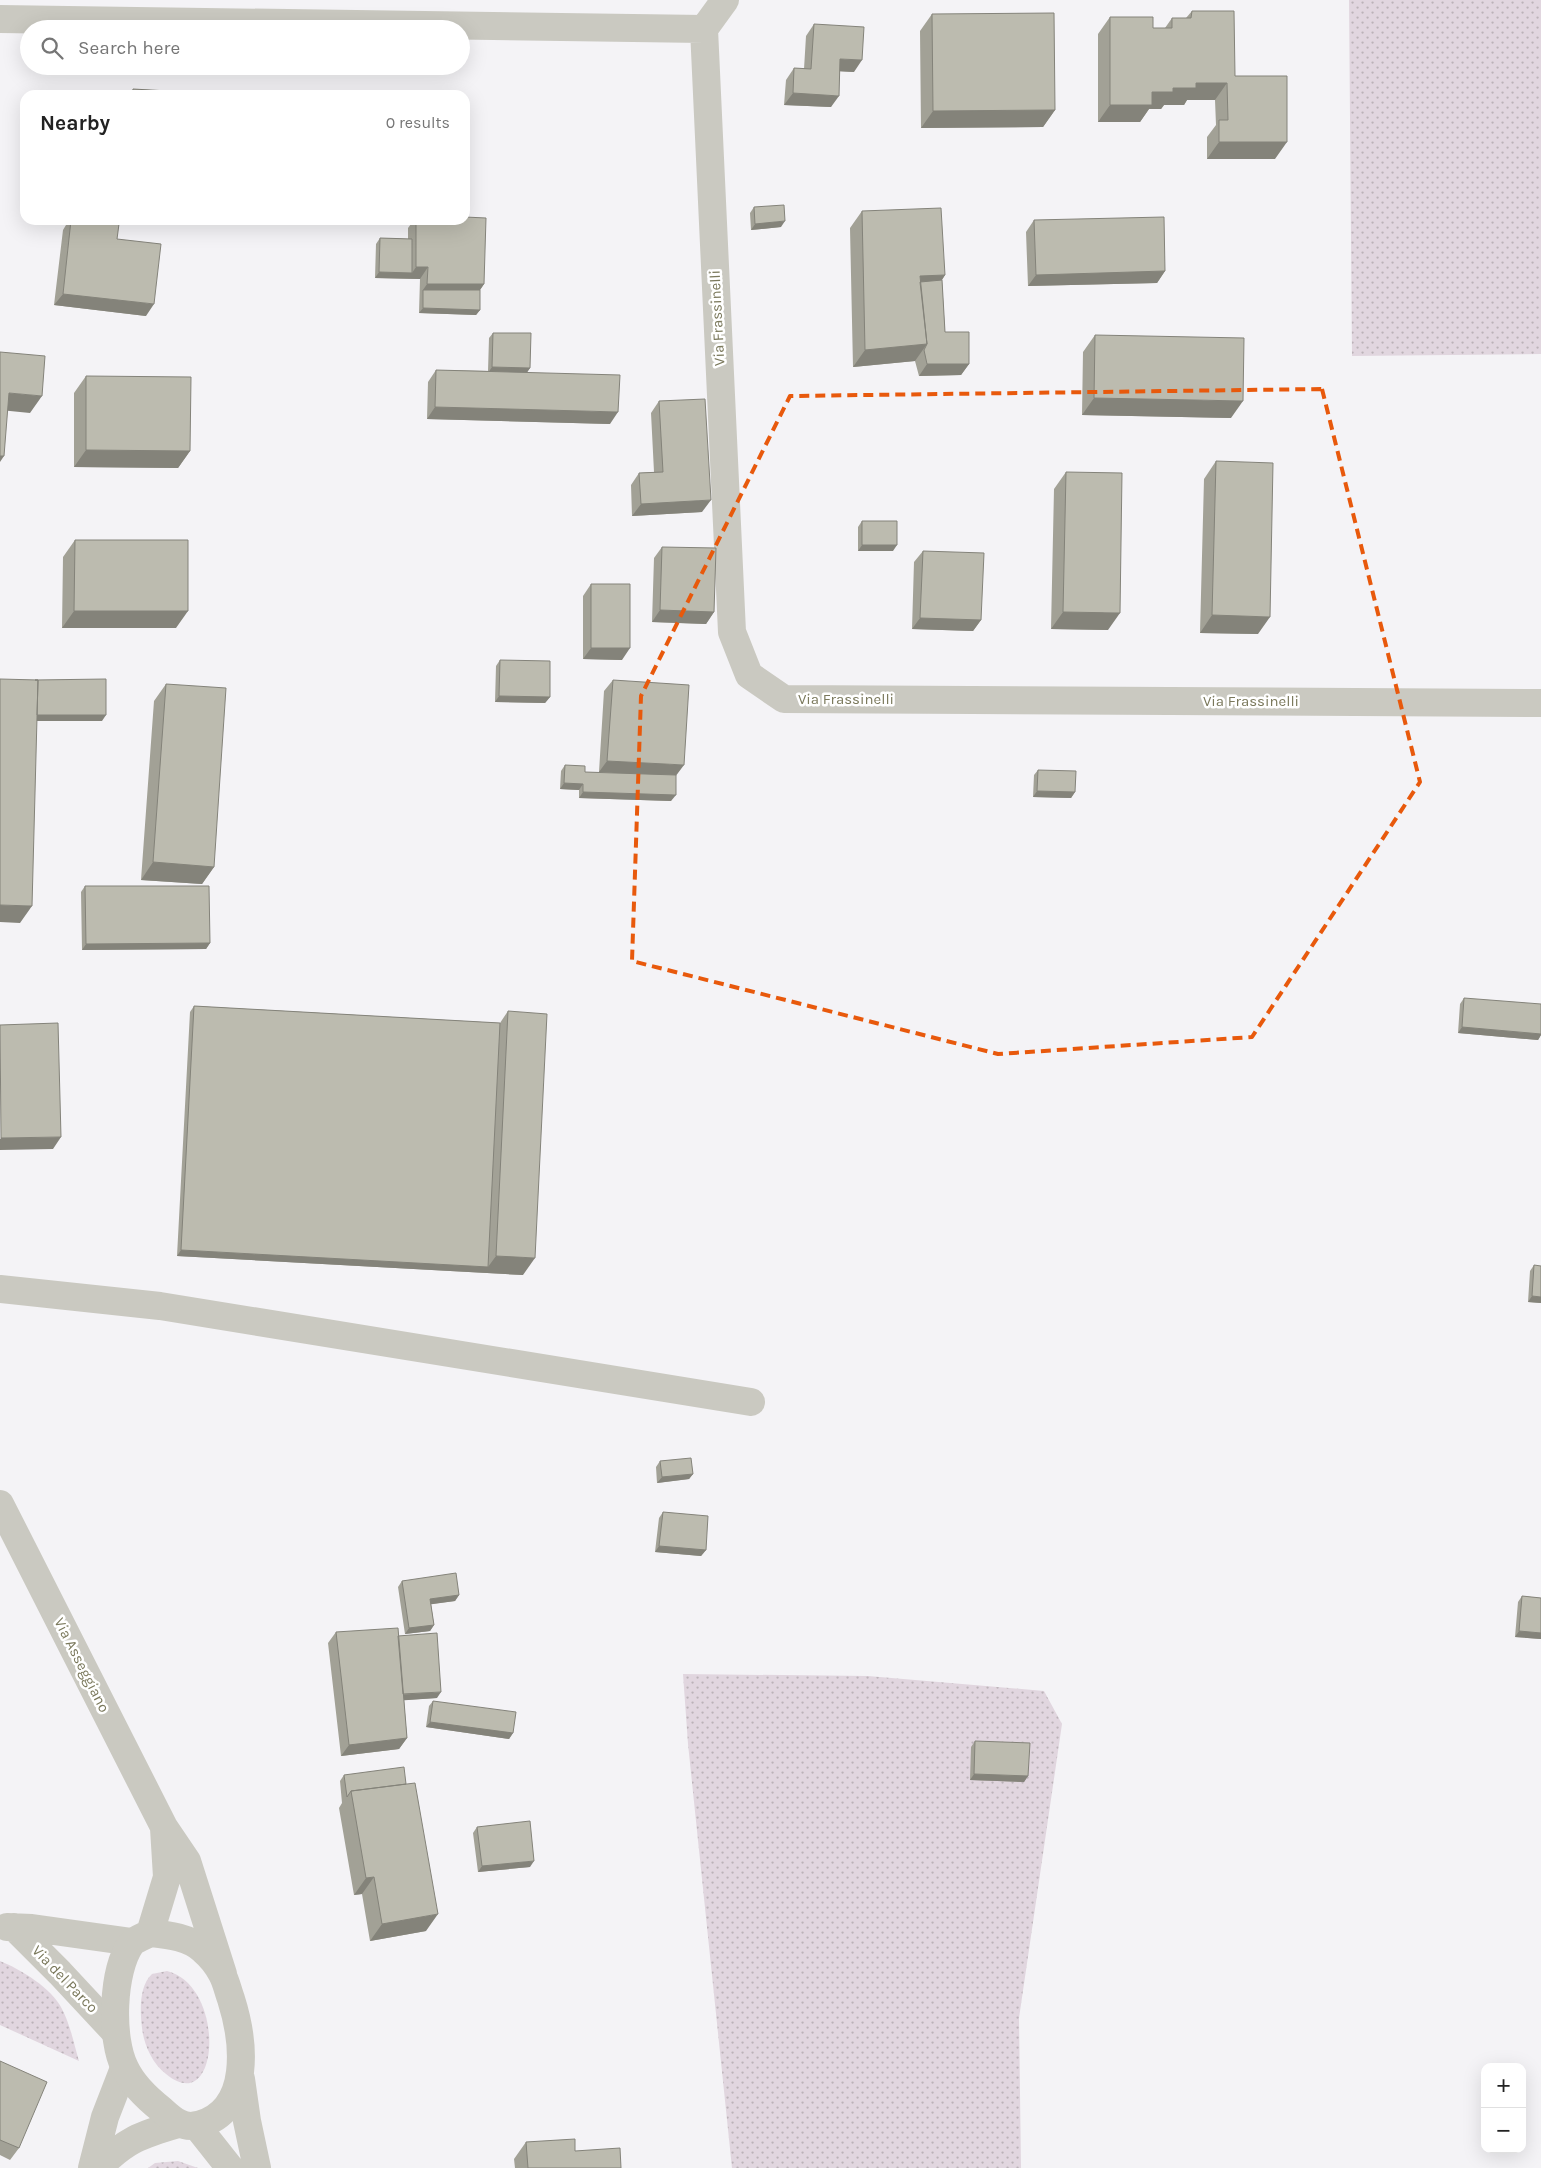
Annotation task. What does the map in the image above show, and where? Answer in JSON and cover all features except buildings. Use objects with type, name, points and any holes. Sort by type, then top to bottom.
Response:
[{"type":"street","points":[[470,26],[704,29],[725,0]]},
{"type":"street","points":[[0,20],[20,20]]},
{"type":"street","name":"Via Frassinelli","points":[[704,29],[732,632],[749,675],[784,699],[1541,703]]},
{"type":"street","points":[[0,1289],[160,1306],[752,1402]]},
{"type":"street","name":"Via Asseggiano","points":[[0,1504],[164,1827],[187,1861],[238,2022],[241,2078],[246,2121],[257,2168]]},
{"type":"street","name":"Via Asseggiano","points":[[164,1827],[166,1877],[141,1938],[119,1968],[115,2032],[124,2068],[145,2096],[187,2125],[230,2168]]},
{"type":"street","name":"Via del Parco","points":[[7,1927],[141,1938]]},
{"type":"street","name":"Via del Parco","points":[[7,1927],[60,1973],[115,2032]]},
{"type":"street","name":"Via Asseggiano","points":[[141,1938],[179,1937],[202,1949],[223,1974]]},
{"type":"street","points":[[92,2168],[104,2116],[124,2068]]},
{"type":"street","name":"Via Asseggiano","points":[[187,2125],[212,2120],[223,2113],[241,2078]]},
{"type":"street","points":[[98,2168],[116,2150],[142,2134],[187,2125]]},
{"type":"highlighted area","points":[[1322,389],[1420,782],[1252,1037],[998,1054],[632,961],[641,696],[790,396]]},
{"type":"shaded area","points":[[1349,0],[1541,0],[1541,354],[1352,356]]},
{"type":"shaded area","points":[[683,1674],[868,1676],[1044,1691],[1062,1724],[1019,2018],[1021,2168],[732,2168],[688,1744]]},
{"type":"shaded area","points":[[0,1961],[35,1980],[57,2001],[72,2034],[79,2061],[0,2025]]},
{"type":"shaded area","points":[[167,1971],[186,1982],[200,2000],[207,2022],[209,2045],[206,2065],[197,2079],[184,2083],[166,2074],[157,2065],[147,2047],[142,2028],[141,2007],[145,1985],[152,1974]]},
{"type":"shaded area","points":[[178,2161],[198,2168],[148,2168],[155,2163]]}]
